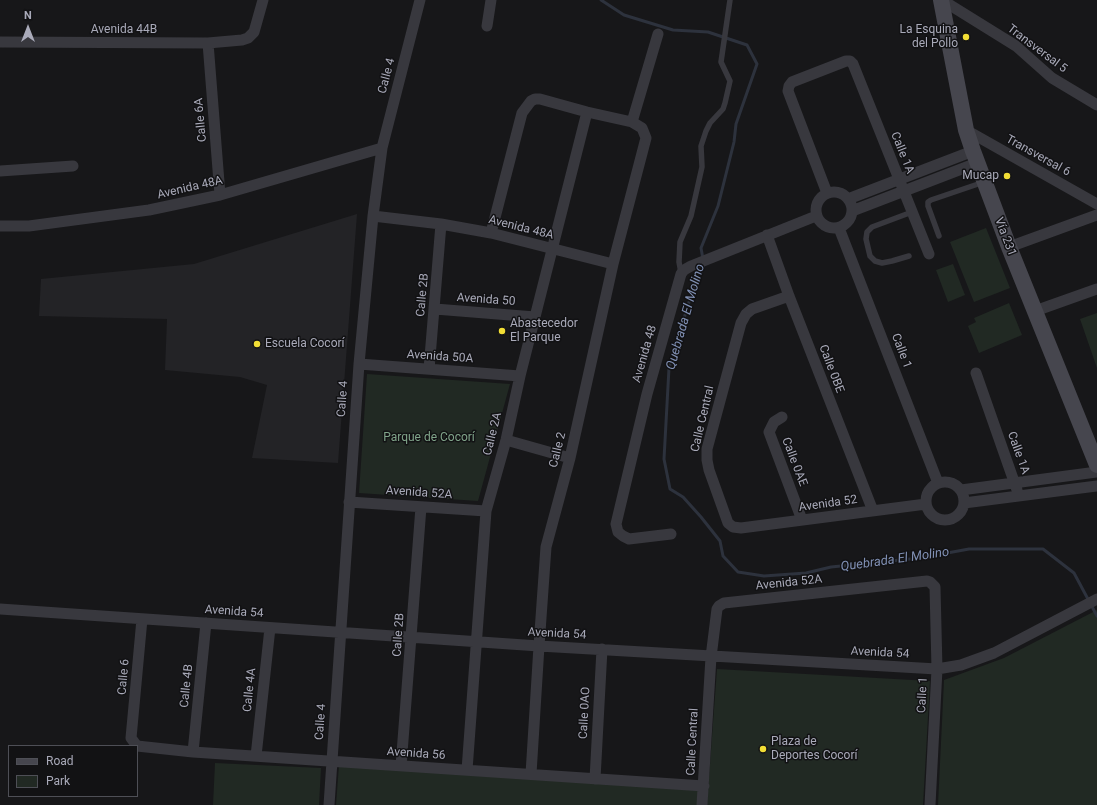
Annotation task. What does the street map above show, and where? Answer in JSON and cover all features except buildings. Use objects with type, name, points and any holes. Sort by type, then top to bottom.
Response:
[{"type":"main road","name":"Vía 231","points":[[942,0],[966,130],[1009,247],[1097,465]]},
{"type":"street","name":"Avenida 44B","points":[[0,42],[208,43],[242,40],[248,38],[254,32],[263,0]]},
{"type":"street","name":"Calle 4","points":[[329,805],[359,364],[373,216],[382,148],[420,0]]},
{"type":"street","points":[[487,26],[491,0]]},
{"type":"street","name":"Transversal 5","points":[[942,0],[1016,46],[1052,78],[1097,105]]},
{"type":"street","points":[[491,233],[522,113],[528,105],[535,99],[540,99],[587,112],[632,122],[658,34]]},
{"type":"street","name":"Calle 6A","points":[[208,43],[220,195]]},
{"type":"street","name":"Calle 1A","points":[[827,193],[788,91],[792,82],[846,61],[850,61],[853,64],[929,254]]},
{"type":"street","name":"Calle 2A","points":[[467,770],[486,511],[506,440],[520,376],[587,112]]},
{"type":"street","name":"Calle 2","points":[[532,774],[546,547],[570,458],[613,264],[646,138],[642,128],[632,122]]},
{"type":"street","name":"Transversal 6","points":[[966,130],[1097,204]]},
{"type":"street","name":"Avenida 48A","points":[[0,226],[29,226],[149,210],[220,195],[382,148]]},
{"type":"street","points":[[848,199],[899,180],[975,157]]},
{"type":"street","points":[[852,212],[904,192],[975,157]]},
{"type":"street","points":[[0,171],[73,166]]},
{"type":"street","points":[[836,192],[848,199],[852,207],[852,212],[848,222],[839,228],[833,229],[822,225],[816,216],[815,209],[817,202],[821,197],[827,193],[836,192]]},
{"type":"street","points":[[1009,247],[1097,215]]},
{"type":"street","name":"Avenida 48A","points":[[373,216],[441,224],[491,233],[613,264]]},
{"type":"street","points":[[681,274],[684,270],[691,266],[816,216]]},
{"type":"street","name":"Calle 2B","points":[[429,368],[441,224]]},
{"type":"street","name":"Calle 1","points":[[839,228],[938,483]]},
{"type":"street","name":"Calle 0BE","points":[[767,235],[789,296],[873,511]]},
{"type":"street","name":"Avenida 48","points":[[671,534],[629,538],[618,532],[616,524],[647,394],[681,274]]},
{"type":"street","points":[[1035,310],[1097,289]]},
{"type":"street","name":"Calle Central","points":[[733,527],[728,523],[709,470],[707,449],[741,322],[746,314],[752,309],[789,296]]},
{"type":"street","name":"Avenida 50","points":[[435,310],[535,316]]},
{"type":"street","name":"Avenida 50A","points":[[359,364],[429,368],[520,376]]},
{"type":"street","name":"Calle 1A","points":[[976,374],[1019,496]]},
{"type":"street","name":"Calle 0AE","points":[[782,417],[774,422],[769,432],[802,520]]},
{"type":"street","points":[[506,440],[570,458]]},
{"type":"street","points":[[961,490],[1097,472]]},
{"type":"street","points":[[943,482],[953,484],[961,490],[964,496],[962,510],[952,519],[939,519],[928,511],[926,495],[931,488],[938,483],[943,482]]},
{"type":"street","points":[[964,503],[1097,486]]},
{"type":"street","name":"Avenida 52A","points":[[349,502],[486,511]]},
{"type":"street","name":"Avenida 52","points":[[733,527],[741,528],[926,504]]},
{"type":"street","name":"Calle 2B","points":[[402,766],[421,506]]},
{"type":"street","name":"Avenida 52A","points":[[717,609],[724,603],[927,581],[935,587]]},
{"type":"street","name":"Calle 1","points":[[930,805],[937,669],[935,587]]},
{"type":"street","name":"Avenida 54","points":[[0,609],[412,638],[712,657],[937,669],[961,665],[994,653],[1097,599]]},
{"type":"street","name":"Calle Central","points":[[702,805],[712,657],[717,609]]},
{"type":"street","name":"Calle 6","points":[[132,738],[142,619]]},
{"type":"street","name":"Calle 4B","points":[[193,752],[206,624]]},
{"type":"street","name":"Calle 4A","points":[[256,756],[270,628]]},
{"type":"street","name":"Calle 0AO","points":[[595,779],[602,650]]},
{"type":"street","name":"Avenida 56","points":[[132,738],[136,745]]},
{"type":"street","name":"Avenida 56","points":[[138,746],[193,752],[704,786]]},
{"type":"lane","points":[[681,274],[679,262],[680,242],[691,216],[702,167],[702,146],[710,123],[723,109],[730,81],[722,67],[722,62],[730,0]]},
{"type":"lane","points":[[939,236],[928,206],[928,202],[984,182]]},
{"type":"lane","points":[[909,256],[882,263],[875,261],[870,256],[866,239],[867,232],[872,227],[912,212]]},
{"type":"shaded area","name":"Escuela Cocorí","points":[[357,214],[338,463],[252,458],[267,385],[240,377],[165,370],[167,319],[39,316],[41,279],[194,264]]},
{"type":"green space","points":[[986,228],[1010,288],[974,302],[950,242]]},
{"type":"green space","points":[[953,264],[965,295],[948,302],[936,270]]},
{"type":"green space","points":[[1009,303],[1022,335],[979,353],[968,326],[976,322],[974,318]]},
{"type":"green space","points":[[1097,313],[1097,368],[1080,319]]},
{"type":"green space","name":"Parque de Cocorí","points":[[367,374],[510,384],[478,501],[359,493]]},
{"type":"green space","points":[[1097,610],[1097,805],[938,805],[944,680],[1004,658]]},
{"type":"green space","points":[[717,669],[930,681],[923,805],[707,805]]},
{"type":"green space","points":[[215,763],[321,768],[319,805],[213,805]]},
{"type":"green space","points":[[339,765],[700,790],[699,805],[336,805]]},
{"type":"waterway","name":"Quebrada El Molino","points":[[601,0],[624,15],[673,30],[708,32],[747,45],[757,64],[736,124],[734,142],[718,206],[701,248],[703,259]]},
{"type":"waterway","name":"Quebrada El Molino","points":[[704,265],[689,302],[669,368],[664,459],[670,489],[683,497],[701,517],[720,541],[723,556],[738,572],[764,576],[806,573],[831,567],[920,558],[969,549],[1043,549],[1074,573],[1097,616]]},
{"type":"place","name":"La Esquina del Pollo","points":[[966,37]]},
{"type":"place","name":"Mucap","points":[[1007,176]]},
{"type":"place","name":"Abastecedor El Parque","points":[[502,331]]},
{"type":"place","name":"Escuela Cocorí","points":[[257,344]]},
{"type":"place","name":"Plaza de Deportes Cocorí","points":[[763,749]]}]
